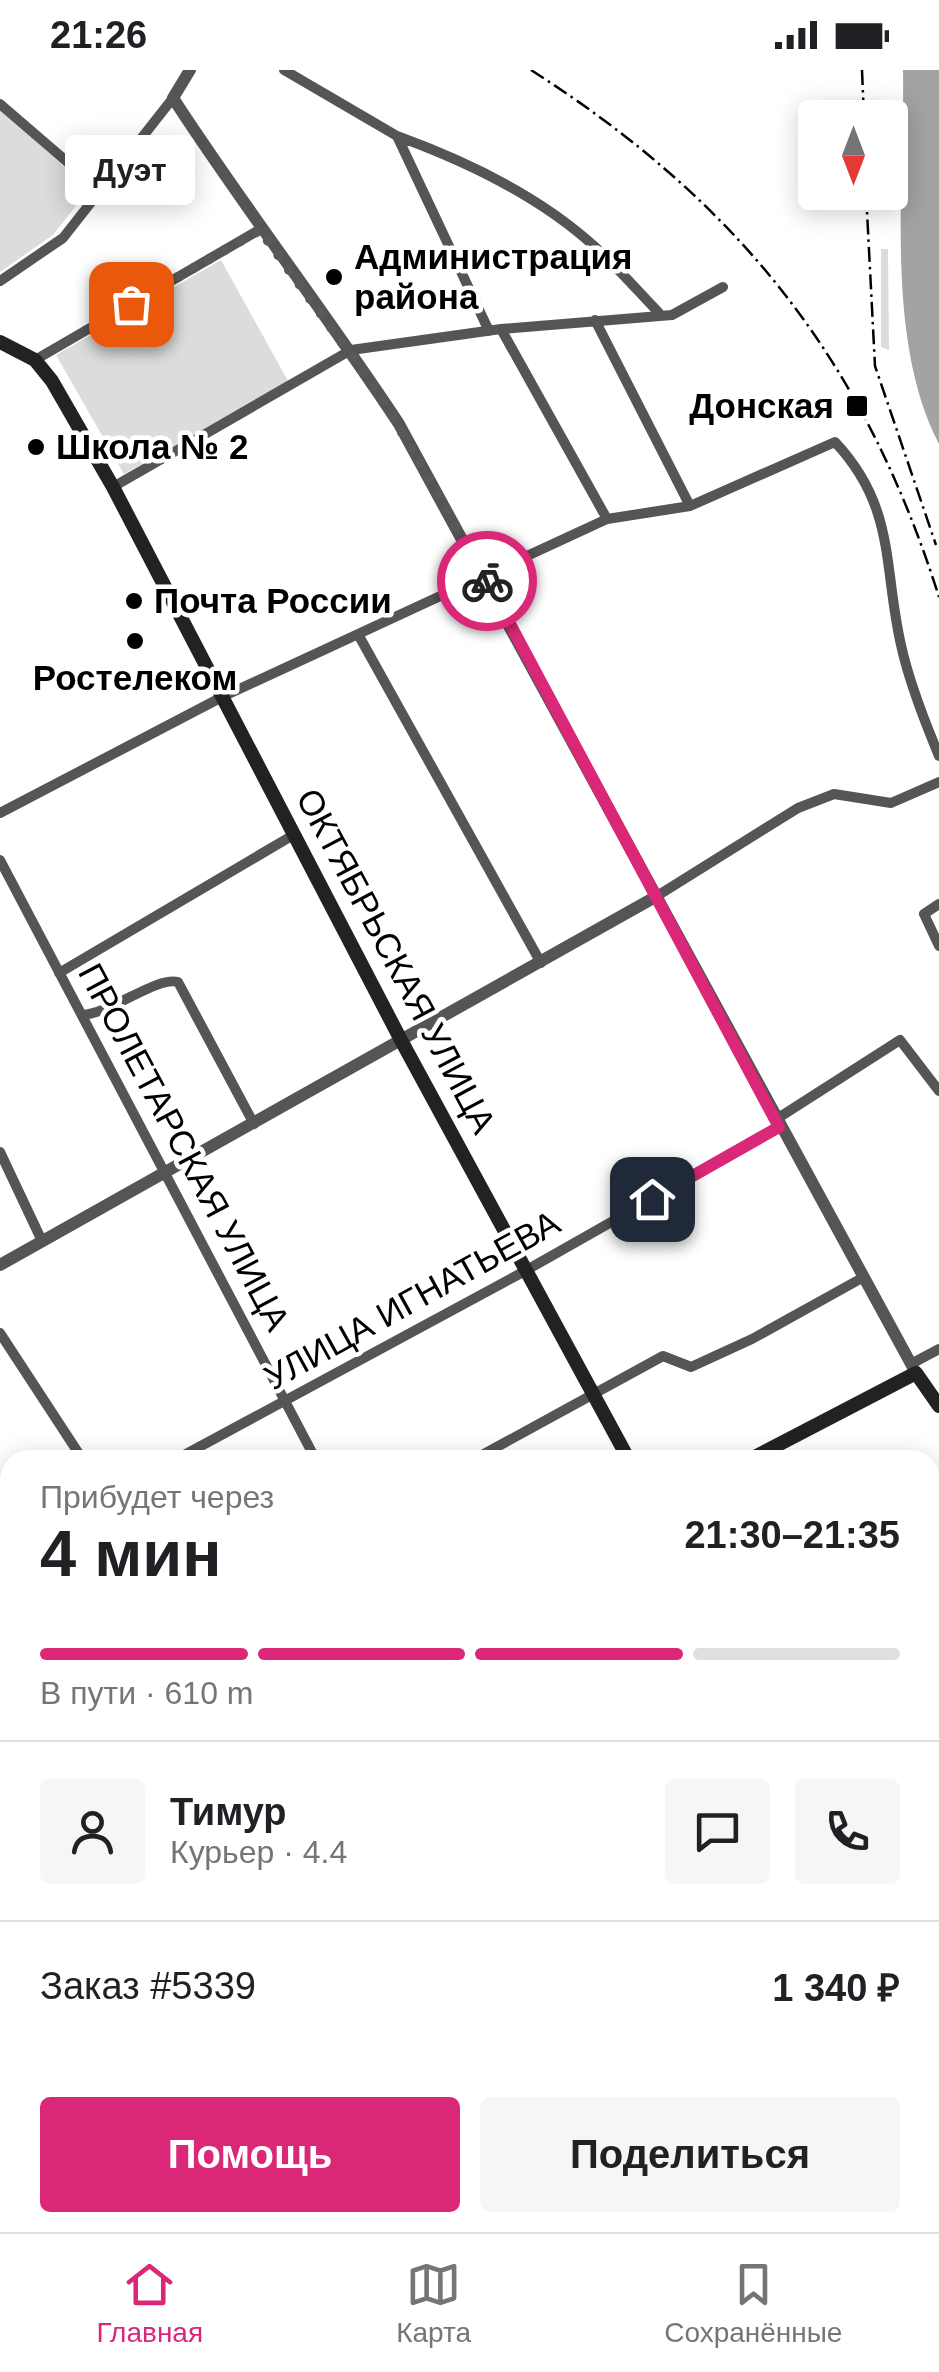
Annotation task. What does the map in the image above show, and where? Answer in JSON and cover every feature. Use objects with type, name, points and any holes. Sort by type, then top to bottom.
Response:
[{"type":"main road","points":[[0,343],[35,360]]},
{"type":"main road","name":"ОКТЯБРЬСКАЯ УЛИЦА","points":[[35,360],[52,380],[114,487],[402,1042],[624,1450]]},
{"type":"main road","points":[[768,1450],[913,1369],[939,1406]]},
{"type":"street","points":[[0,281],[49,251],[101,191],[190,70]]},
{"type":"street","points":[[284,70],[397,136],[449,155],[554,216],[595,246],[660,313]]},
{"type":"street","points":[[172,98],[260,230],[350,350],[399,424],[913,1369],[939,1349]]},
{"type":"street","points":[[0,104],[101,191]]},
{"type":"street","points":[[397,136],[495,330],[607,519]]},
{"type":"street","points":[[35,360],[260,230]]},
{"type":"street","points":[[114,487],[350,350],[495,330],[677,314],[723,287]]},
{"type":"street","points":[[595,320],[690,506]]},
{"type":"street","points":[[0,814],[224,696],[607,519],[690,506],[835,442],[869,488],[884,524],[901,644],[939,756]]},
{"type":"street","points":[[360,636],[541,963]]},
{"type":"street","points":[[0,1266],[541,963],[798,808],[834,794],[891,802],[939,782]]},
{"type":"street","points":[[59,972],[295,834]]},
{"type":"street","name":"ПРОЛЕТАРСКАЯ УЛИЦА","points":[[0,860],[311,1450]]},
{"type":"street","points":[[939,904],[924,914],[939,946]]},
{"type":"street","points":[[82,1015],[118,1007],[168,980],[178,982],[254,1124]]},
{"type":"street","name":"УЛИЦА ИГНАТЬЕВА","points":[[194,1450],[525,1271],[777,1123],[900,1040],[937,1084]]},
{"type":"street","points":[[0,1152],[42,1242]]},
{"type":"street","points":[[491,1450],[667,1355],[682,1366],[691,1366],[752,1339],[862,1278]]},
{"type":"street","points":[[0,1333],[76,1450]]},
{"type":"shaded area","points":[[903,70],[939,70],[939,444],[910,357],[904,309],[901,210],[908,210],[908,100],[903,100]]},
{"type":"shaded area","points":[[0,109],[89,189],[53,235],[0,272]]},
{"type":"shaded area","points":[[881,249],[888,249],[889,350],[881,347]]},
{"type":"shaded area","points":[[221,260],[288,381],[124,474],[56,355]]},
{"type":"railway","points":[[531,70],[605,121],[672,175],[732,233],[785,295],[832,361],[873,433],[939,597]]},
{"type":"railway","points":[[862,70],[863,100]]},
{"type":"railway","points":[[867,210],[875,366],[936,545]]},
{"type":"way so far","points":[[131,304],[260,230],[383,399],[487,581]]},
{"type":"place","name":"Администрация района","points":[[334,277]]},
{"type":"place","name":"Дуэт","points":[[131,304]]},
{"type":"place","name":"Донская","points":[[857,406]]},
{"type":"place","name":"Школа № 2","points":[[36,447]]},
{"type":"place","name":"Почта России","points":[[134,601]]},
{"type":"place","name":"Ростелеком","points":[[135,641]]},
{"type":"route","points":[[487,581],[779,1127],[652,1199]]}]
